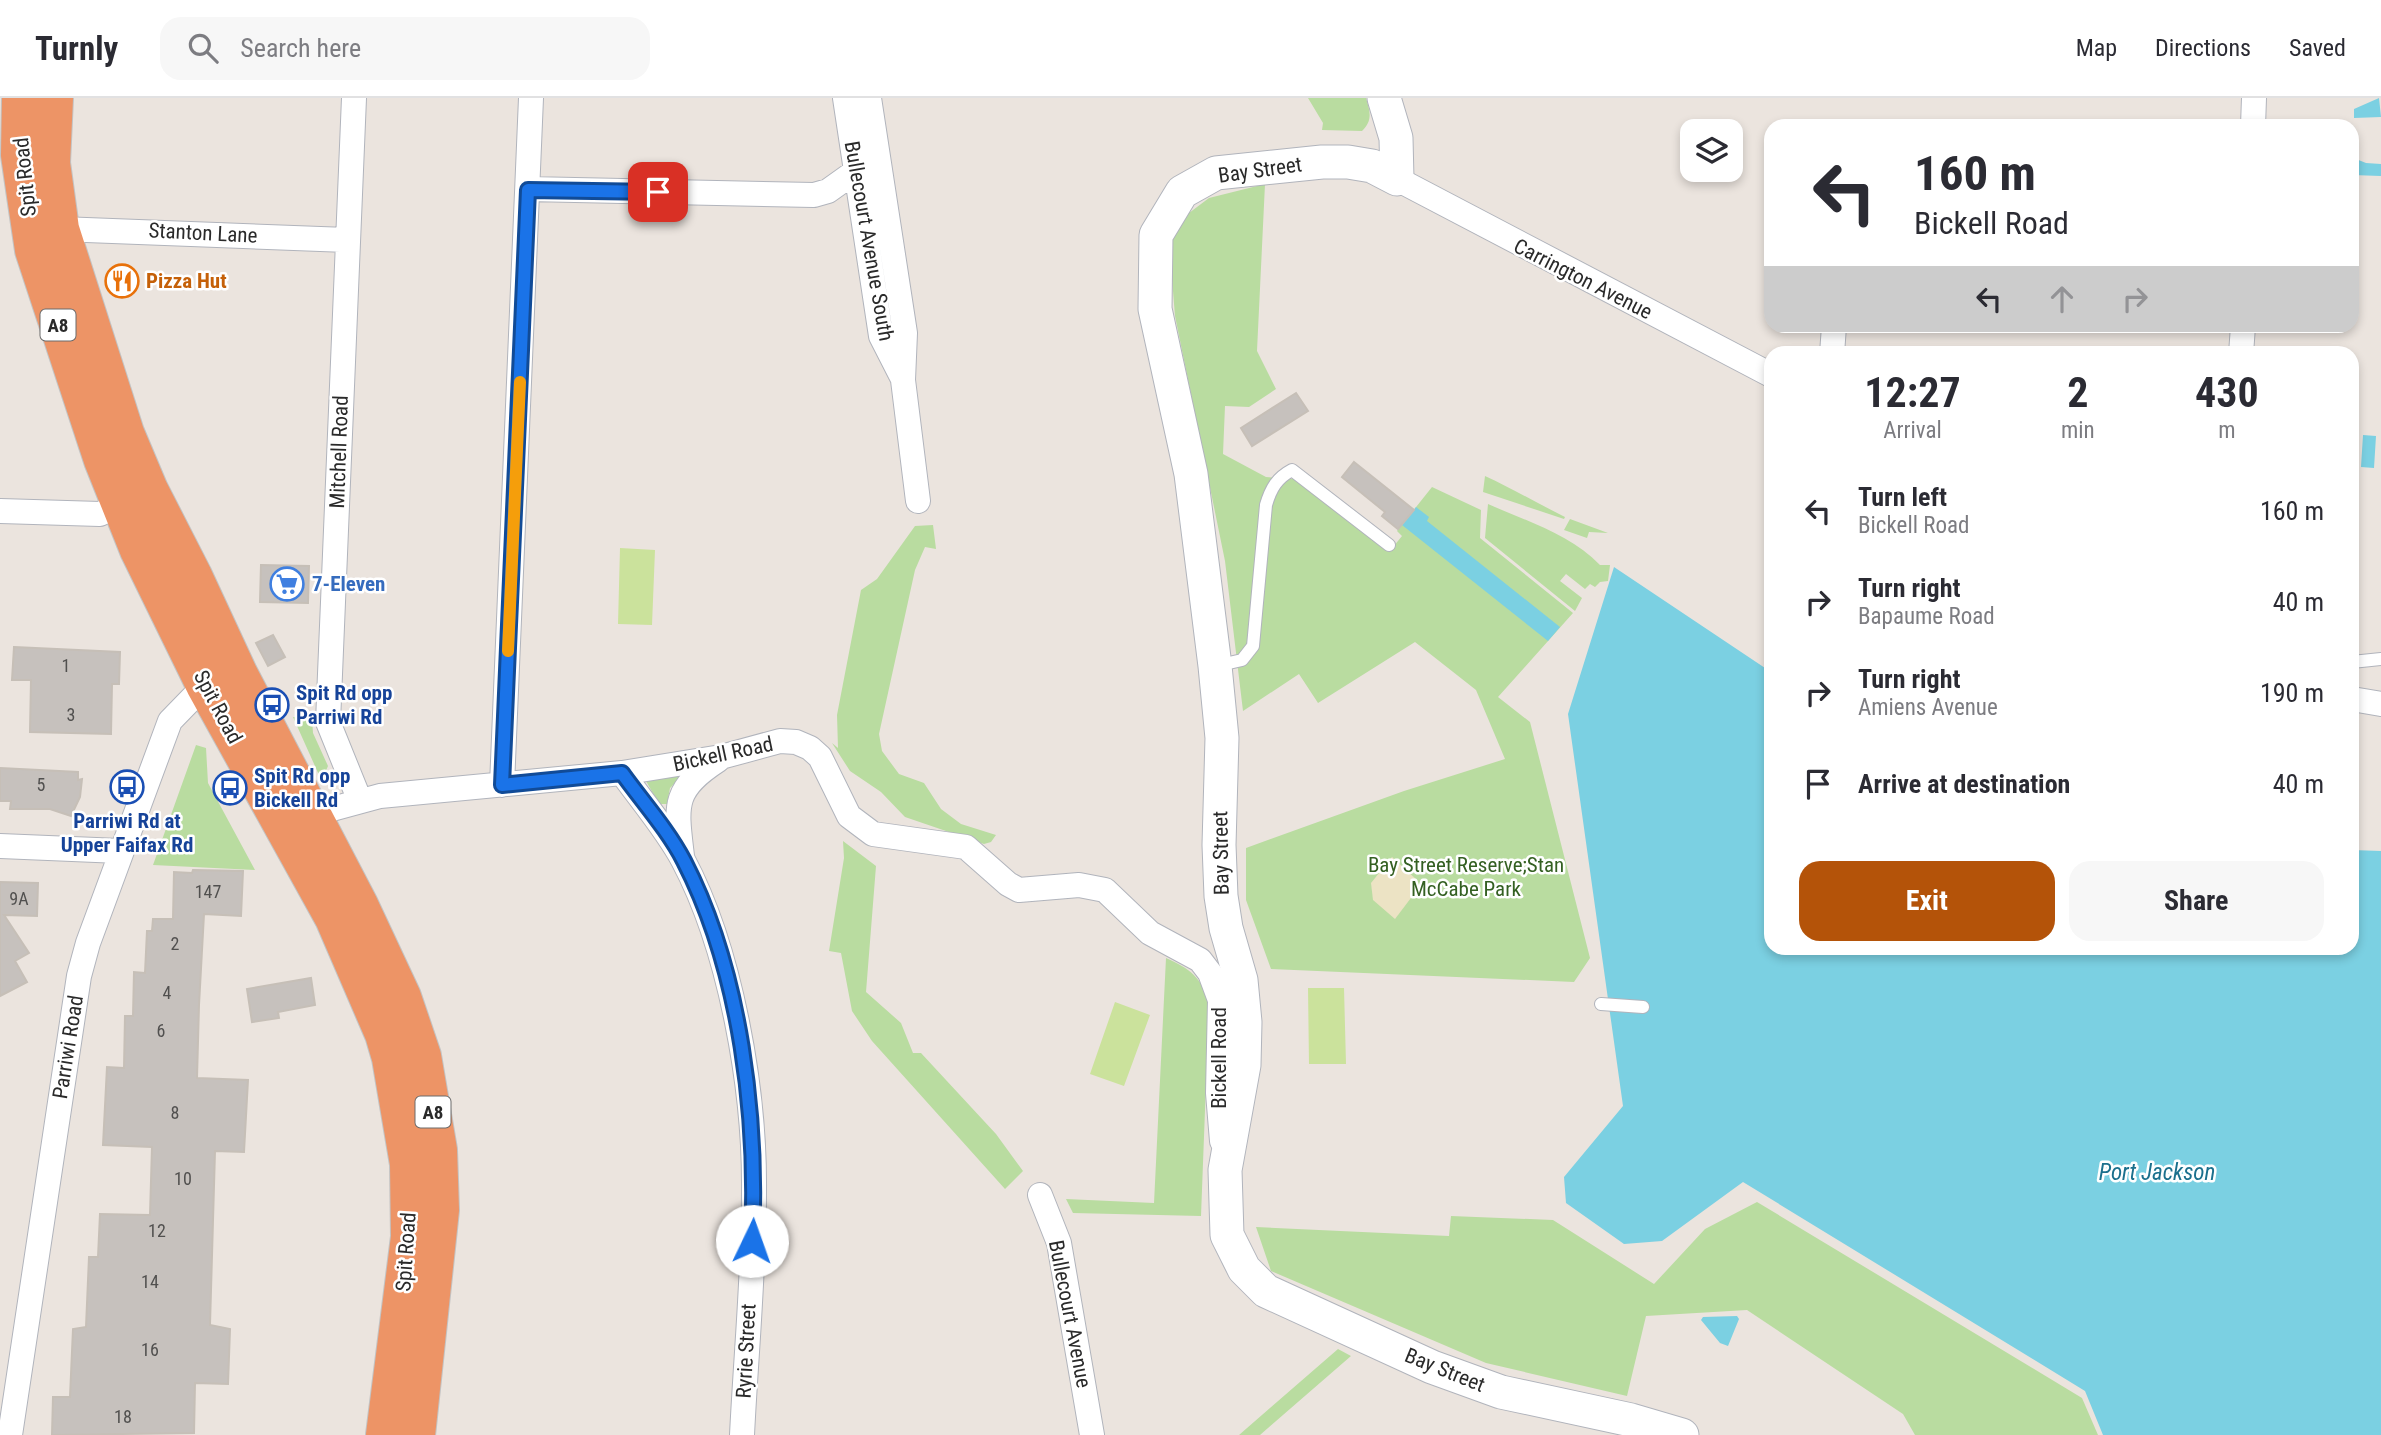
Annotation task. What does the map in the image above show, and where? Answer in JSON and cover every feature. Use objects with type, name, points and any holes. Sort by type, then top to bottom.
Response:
[{"type":"highway","name":"Spit Road","points":[[29,113],[51,163],[60,229],[101,366],[135,498],[139,550],[205,685],[296,819],[359,905],[402,998],[422,1056],[432,1099],[438,1150],[440,1210],[416,1435]]},
{"type":"highway","name":"Spit Road","points":[[29,113],[23,188],[34,250],[81,399],[135,498],[296,819],[334,918],[384,1034],[403,1114],[410,1164],[410,1237],[385,1435]]},
{"type":"street","name":"Mitchell Road","points":[[354,98],[328,722],[360,801]]},
{"type":"street","points":[[502,785],[531,98]]},
{"type":"street","name":"Bullecourt Avenue South","points":[[845,98],[881,336],[903,380]]},
{"type":"street","name":"Bullecourt Avenue South","points":[[869,98],[905,333],[903,380],[918,501]]},
{"type":"street","points":[[1384,98],[1396,138],[1397,179]]},
{"type":"street","points":[[2253,119],[2254,98]]},
{"type":"street","name":"Bay Street","points":[[1397,179],[1373,166],[1348,162],[1322,162],[1216,173],[1182,192],[1156,235],[1156,309],[1191,474],[1215,666],[1222,738],[1219,845],[1221,897],[1226,928],[1241,980],[1245,1022],[1244,1065],[1225,1170],[1227,1235],[1244,1269],[1266,1291],[1432,1367],[1501,1392],[1632,1420],[1682,1435]]},
{"type":"street","points":[[528,190],[814,195],[828,191],[856,171]]},
{"type":"street","name":"Carrington Avenue","points":[[1397,179],[1764,371]]},
{"type":"street","name":"Stanton Lane","points":[[60,229],[347,240]]},
{"type":"street","points":[[0,511],[100,514],[135,498]]},
{"type":"street","name":"Parriwi Road","points":[[10,1435],[79,976],[94,919],[170,721],[205,685]]},
{"type":"street","points":[[2359,700],[2381,704]]},
{"type":"street","name":"Bickell Road","points":[[296,819],[380,796],[622,773],[721,757],[780,741],[810,748],[829,772],[849,816],[873,834],[898,840],[953,843],[966,847],[1008,884],[1019,890],[1079,885],[1105,890],[1150,933],[1200,960],[1210,973],[1220,1000],[1218,1093],[1225,1170]]},
{"type":"street","name":"Ryrie Street","points":[[682,858],[677,806],[681,792],[700,771],[721,757]]},
{"type":"street","name":"Ryrie Street","points":[[622,773],[682,858],[708,918],[727,981],[752,1138],[754,1191],[742,1435]]},
{"type":"street","points":[[0,845],[120,851]]},
{"type":"street","name":"Bullecourt Avenue","points":[[1040,1195],[1059,1243],[1092,1435]]},
{"type":"lane","points":[[1215,666],[1242,660],[1253,646],[1266,505],[1273,485],[1282,475],[1292,470],[1389,545]]},
{"type":"lane","points":[[2359,661],[2381,659]]},
{"type":"lane","points":[[1601,1004],[1643,1007]]},
{"type":"green space","points":[[1308,98],[1366,98],[1368,123],[1362,131],[1322,130],[1323,123]]},
{"type":"green space","name":"Bay Street Reserve;Stan McCabe Park","points":[[1265,184],[1257,351],[1276,389],[1249,407],[1225,406],[1223,454],[1266,477],[1294,479],[1389,552],[1402,536],[1397,531],[1432,487],[1481,510],[1480,538],[1573,613],[1498,697],[1530,722],[1590,958],[1574,982],[1271,969],[1246,900],[1246,848],[1404,791],[1505,759],[1476,690],[1415,642],[1318,703],[1299,674],[1243,711],[1225,561],[1175,316],[1169,241],[1185,216],[1209,198]]},
{"type":"green space","points":[[1485,476],[1565,517],[1564,519],[1483,492]]},
{"type":"green space","points":[[1488,504],[1561,537],[1600,565],[1610,565],[1608,581],[1600,582],[1595,587],[1590,584],[1585,589],[1566,574],[1560,581],[1582,598],[1575,611],[1485,538]]},
{"type":"green space","points":[[1570,519],[1608,533],[1589,532],[1587,538],[1564,530]]},
{"type":"green space","points":[[933,525],[936,549],[925,547],[915,570],[879,734],[882,751],[899,774],[924,783],[941,809],[961,824],[996,835],[991,842],[984,844],[905,817],[881,792],[850,771],[832,743],[838,748],[837,715],[861,590],[877,579],[915,526]]},
{"type":"green space","points":[[620,548],[655,550],[652,625],[618,624]]},
{"type":"green space","points":[[293,717],[312,718],[313,733],[328,766],[325,773],[319,775]]},
{"type":"green space","points":[[196,745],[206,748],[208,783],[255,870],[153,865]]},
{"type":"green space","points":[[679,775],[680,778],[670,788],[667,804],[659,804],[646,781]]},
{"type":"green space","points":[[843,841],[876,866],[866,992],[901,1023],[913,1053],[921,1053],[996,1134],[1023,1171],[1005,1189],[872,1041],[852,1011],[841,953],[829,951],[844,858]]},
{"type":"green space","points":[[1166,958],[1182,966],[1199,980],[1209,1004],[1201,1216],[1073,1213],[1066,1199],[1154,1203]]},
{"type":"green space","points":[[1308,988],[1344,988],[1346,1064],[1309,1064]]},
{"type":"green space","points":[[1115,1002],[1150,1015],[1124,1086],[1090,1074]]},
{"type":"green space","points":[[1757,1202],[2082,1398],[2098,1435],[1915,1435],[1903,1414],[1747,1310],[1646,1316],[1627,1396],[1486,1363],[1271,1271],[1256,1227],[1449,1236],[1451,1216],[1553,1220],[1654,1284],[1705,1229]]},
{"type":"green space","points":[[1338,1349],[1351,1356],[1260,1435],[1239,1435]]},
{"type":"sand","points":[[1392,857],[1417,880],[1417,890],[1395,919],[1373,900],[1371,883]]},
{"type":"water","points":[[2379,98],[2381,117],[2354,118],[2354,109]]},
{"type":"water","points":[[2359,160],[2381,164],[2381,176],[2359,175]]},
{"type":"water","points":[[2363,435],[2376,436],[2374,468],[2361,467]]},
{"type":"water","points":[[1416,507],[1429,517],[1427,521],[1560,627],[1548,641],[1402,525]]},
{"type":"water","name":"Port Jackson","points":[[1614,567],[1764,667],[1764,955],[2359,955],[2359,850],[2381,851],[2381,1435],[2103,1435],[2085,1391],[1743,1182],[1662,1241],[1624,1244],[1566,1203],[1564,1177],[1623,1106],[1568,714]]},
{"type":"water","points":[[1737,1316],[1739,1319],[1728,1346],[1720,1343],[1701,1320],[1703,1317]]},
{"type":"building","points":[[1296,393],[1308,411],[1252,446],[1241,428]]},
{"type":"building","points":[[1354,462],[1414,510],[1398,529],[1382,516],[1385,512],[1342,477]]},
{"type":"building","points":[[261,565],[309,566],[308,603],[260,602]]},
{"type":"building","points":[[273,635],[285,657],[268,666],[256,643]]},
{"type":"building","points":[[14,647],[120,652],[119,684],[112,684],[111,734],[30,732],[31,680],[12,680]]},
{"type":"building","points":[[0,768],[78,772],[78,780],[82,779],[80,797],[71,816],[50,809],[10,809],[11,801],[0,801]]},
{"type":"building","points":[[193,870],[243,871],[241,916],[204,914],[199,1005],[197,1078],[248,1080],[244,1152],[215,1151],[210,1325],[230,1329],[228,1384],[195,1383],[194,1433],[52,1435],[53,1397],[70,1397],[73,1329],[86,1327],[89,1257],[98,1257],[100,1214],[150,1215],[152,1147],[103,1145],[107,1067],[124,1068],[125,1016],[133,1016],[134,972],[145,973],[147,931],[152,931],[153,919],[173,919],[174,872],[192,873]]},
{"type":"building","points":[[0,882],[38,883],[37,916],[4,915],[29,953],[15,961],[27,982],[0,996]]},
{"type":"building","points":[[311,978],[315,1005],[278,1012],[279,1018],[252,1022],[247,989]]},
{"type":"slow traffic","points":[[508,651],[520,382]]},
{"type":"place","name":"Pizza Hut","points":[[122,281]]},
{"type":"place","name":"7-Eleven","points":[[287,584]]},
{"type":"place","name":"Spit Rd opp Parriwi Rd","points":[[272,705]]},
{"type":"place","name":"Parriwi Rd at Upper Faifax Rd","points":[[127,787]]},
{"type":"place","name":"Spit Rd opp Bickell Rd","points":[[230,788]]},
{"type":"route","points":[[658,192],[528,190],[502,785],[622,773],[682,858],[708,918],[727,981],[742,1059],[752,1138],[752,1241]]}]
